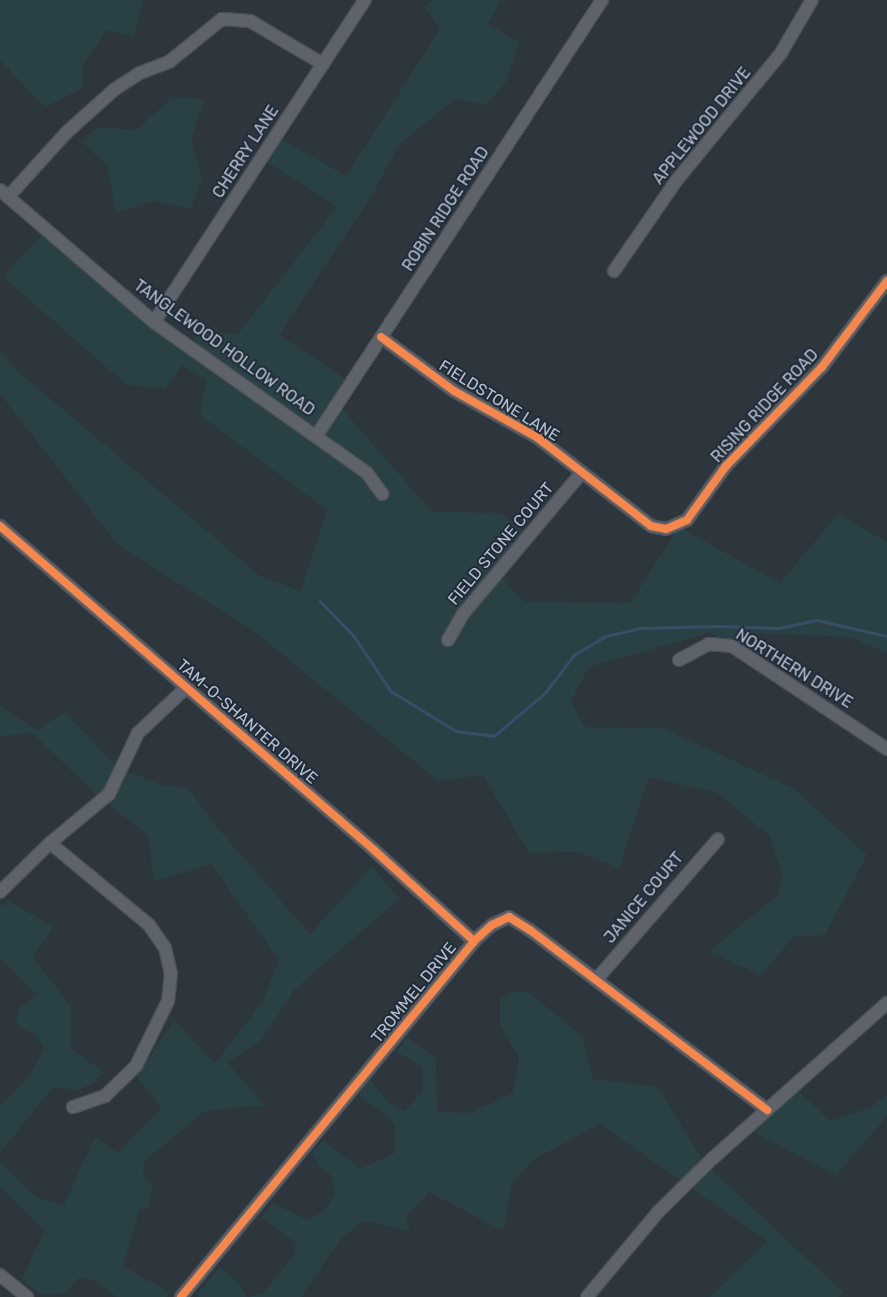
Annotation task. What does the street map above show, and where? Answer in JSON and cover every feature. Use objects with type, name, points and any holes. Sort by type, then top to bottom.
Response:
[{"type":"street","name":"CHERRY LANE","points":[[154,322],[365,0]]},
{"type":"street","name":"ROBIN RIDGE ROAD","points":[[316,435],[602,0]]},
{"type":"street","name":"APPLEWOOD DRIVE","points":[[614,271],[676,181],[781,53],[812,0]]},
{"type":"street","points":[[4,193],[67,132],[116,89],[140,73],[169,62],[216,22],[232,17],[250,21],[323,64]]},
{"type":"street","name":"TANGLEWOOD HOLLOW ROAD","points":[[4,193],[154,322],[368,473],[382,494]]},
{"type":"street","name":"RISING RIDGE ROAD","points":[[651,526],[673,528],[687,520],[726,466],[822,367],[887,281]]},
{"type":"street","name":"FIELDSTONE LANE","points":[[381,337],[433,378],[538,438],[651,526]]},
{"type":"street","name":"FIELD STONE COURT","points":[[448,640],[462,614],[582,472]]},
{"type":"street","name":"TAM-O-SHANTER DRIVE","points":[[0,526],[375,851],[474,941]]},
{"type":"street","name":"NORTHERN DRIVE","points":[[679,660],[709,644],[732,646],[887,749]]},
{"type":"street","points":[[0,892],[50,843],[104,799],[117,782],[138,733],[186,688]]},
{"type":"street","name":"JANICE COURT","points":[[596,980],[718,839]]},
{"type":"street","points":[[50,843],[149,925],[165,948],[171,973],[168,1001],[136,1066],[105,1096],[74,1106]]},
{"type":"street","name":"TROMMEL DRIVE","points":[[181,1297],[474,941],[492,925],[509,918],[596,980],[767,1110]]},
{"type":"street","points":[[587,1297],[659,1211],[767,1110],[887,1003]]},
{"type":"street","points":[[0,1276],[27,1297]]},
{"type":"green space","points":[[0,0],[143,0],[134,36],[107,30],[83,65],[83,88],[45,107],[0,60]]},
{"type":"green space","points":[[432,0],[501,0],[488,24],[519,42],[506,82],[487,105],[455,99],[398,146],[374,192],[279,335],[350,382],[336,402],[432,512],[500,513],[528,535],[496,571],[524,602],[630,603],[679,527],[780,583],[838,514],[887,542],[887,653],[849,637],[751,633],[737,648],[709,633],[589,667],[571,701],[585,727],[663,728],[794,789],[867,855],[825,935],[793,937],[761,976],[709,951],[778,895],[782,875],[769,835],[717,793],[649,777],[619,868],[578,852],[529,853],[483,775],[438,781],[252,630],[118,545],[0,394],[0,351],[20,373],[260,576],[301,591],[327,510],[200,415],[206,380],[182,365],[165,389],[127,385],[3,277],[46,230],[191,344],[200,331],[238,334],[337,207],[261,158],[276,136],[346,176],[440,29],[424,7]]},
{"type":"green space","points":[[172,97],[204,99],[191,139],[202,178],[191,209],[154,201],[116,213],[107,166],[82,142],[98,127],[137,130]]},
{"type":"green space","points":[[0,706],[37,730],[65,712],[118,768],[162,785],[188,788],[215,825],[310,934],[372,866],[399,899],[295,989],[262,1039],[228,1063],[264,1105],[205,1111],[145,1161],[143,1174],[153,1185],[148,1208],[140,1209],[123,1266],[171,1293],[167,1297],[117,1297],[94,1281],[79,1277],[66,1293],[41,1295],[22,1279],[45,1231],[0,1187],[0,1162],[36,1197],[64,1205],[95,1137],[118,1153],[161,1108],[137,1077],[174,1020],[215,1063],[262,1003],[279,960],[211,864],[154,882],[148,835],[99,797],[31,732],[0,737]]},
{"type":"green space","points":[[8,900],[53,927],[33,957],[71,1007],[71,1049],[104,1072],[93,1084],[76,1090],[53,1087],[0,1153],[0,1105],[31,1074],[44,1049],[35,1034],[24,1030],[16,1021],[20,1007],[38,995],[0,959],[0,907]]},
{"type":"green space","points":[[515,991],[530,993],[582,1036],[593,1079],[658,1087],[705,1164],[843,1292],[839,1297],[710,1297],[767,1241],[600,1124],[533,1160],[512,1184],[503,1231],[429,1192],[406,1217],[410,1231],[363,1221],[340,1240],[301,1297],[249,1297],[264,1292],[294,1255],[296,1243],[262,1217],[272,1203],[307,1220],[324,1211],[335,1193],[330,1174],[320,1167],[312,1151],[323,1140],[360,1169],[395,1153],[395,1127],[388,1116],[358,1095],[369,1078],[388,1102],[405,1111],[423,1091],[423,1067],[397,1052],[407,1037],[436,1058],[437,1112],[469,1113],[513,1093],[519,1058],[500,1024],[500,999]]},
{"type":"green space","points":[[797,1090],[830,1121],[872,1107],[887,1094],[887,1116],[836,1175],[753,1132]]},
{"type":"green space","points":[[220,1267],[238,1282],[247,1297],[199,1297],[198,1293]]},
{"type":"waterway","points":[[320,601],[354,636],[391,691],[456,731],[494,736],[545,693],[574,655],[606,636],[641,628],[717,626],[779,628],[817,620],[887,636]]},
{"type":"cycle path","points":[[381,337],[454,391],[538,438],[651,526],[666,529],[687,520],[726,466],[822,367],[887,281]]},
{"type":"cycle path","points":[[0,526],[375,851],[474,941]]},
{"type":"cycle path","points":[[181,1297],[474,941],[492,925],[509,917],[530,930],[767,1110]]}]
